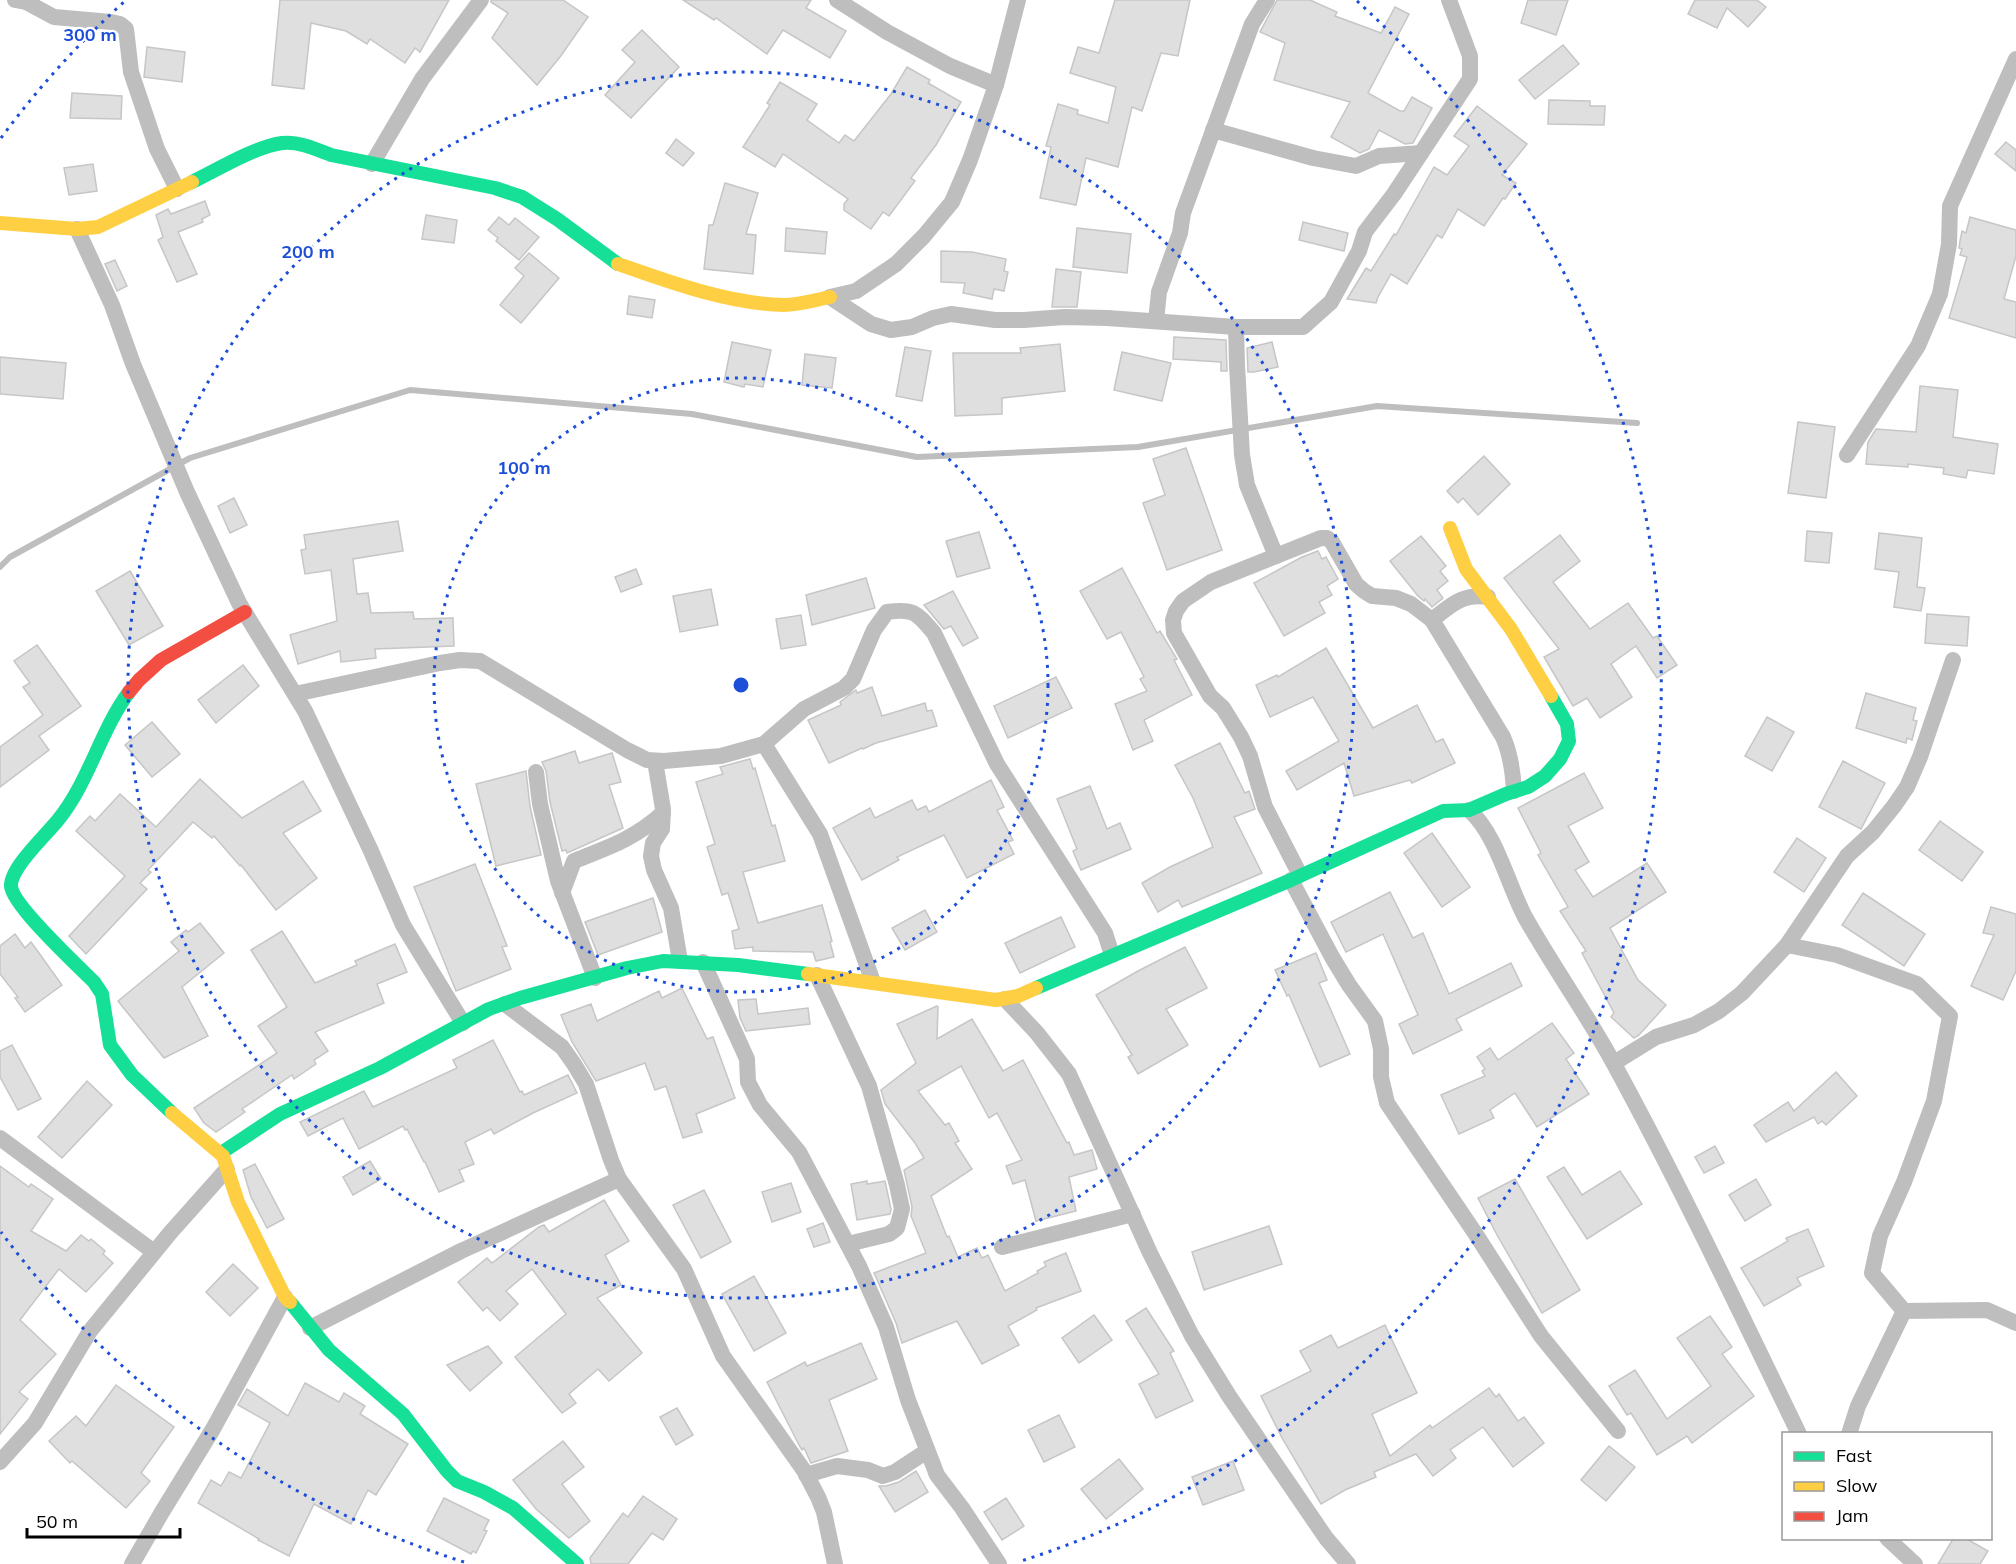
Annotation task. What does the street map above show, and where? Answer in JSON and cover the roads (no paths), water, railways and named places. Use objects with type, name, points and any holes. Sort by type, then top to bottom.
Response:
[{"type":"street","points":[[15,0],[26,2],[54,17],[111,22],[120,24],[126,29],[131,72],[157,149],[177,189]]},
{"type":"street","points":[[372,164],[422,79],[481,0]]},
{"type":"street","points":[[837,0],[887,32],[950,66],[996,85]]},
{"type":"street","points":[[0,223],[77,229],[98,227],[261,149],[283,143],[309,146],[372,164],[495,188],[522,196],[616,263],[660,279],[739,300],[762,303],[786,305],[830,297],[856,291],[896,264],[924,236],[952,202],[970,160],[996,85],[1018,0]]},
{"type":"street","points":[[1156,321],[1160,292],[1180,234],[1183,213],[1252,24],[1267,0]]},
{"type":"street","points":[[830,297],[871,324],[891,330],[912,327],[933,318],[951,314],[995,320],[1064,317],[1236,327],[1303,327],[1331,302],[1359,251],[1365,232],[1394,194],[1470,79],[1470,56],[1449,0]]},
{"type":"street","points":[[1848,455],[1918,346],[1940,294],[1949,244],[1950,206],[2016,59]]},
{"type":"street","points":[[1214,130],[1313,158],[1356,166],[1379,156],[1421,153]]},
{"type":"street","points":[[77,229],[112,305],[133,364],[187,492],[245,612],[305,711],[403,925],[463,1023]]},
{"type":"street","points":[[1236,327],[1242,455],[1247,484],[1276,556]]},
{"type":"street","points":[[0,1462],[35,1423],[90,1331],[224,1161],[280,1114],[380,1068],[489,1009],[663,961],[703,962],[873,982],[996,1000],[1005,999],[1018,996],[1443,811],[1469,810],[1527,787],[1545,776],[1560,759],[1569,741],[1567,724],[1510,629],[1466,569],[1450,528]]},
{"type":"street","points":[[1514,791],[1509,750],[1503,737],[1432,620],[1411,603],[1396,598],[1372,596],[1364,591],[1356,584],[1332,542],[1327,538],[1321,538],[1211,582],[1183,600],[1176,611],[1173,620],[1174,633],[1210,696],[1223,708],[1241,737],[1250,756],[1265,807],[1332,957],[1375,1021],[1381,1049],[1381,1077],[1387,1103],[1541,1336],[1617,1431]]},
{"type":"street","points":[[1432,620],[1461,599],[1470,596],[1488,597]]},
{"type":"street","points":[[295,694],[440,663],[460,660],[480,661],[646,760],[722,756],[764,744],[804,709],[844,688],[853,678],[874,630],[887,612],[905,609],[919,615],[934,633],[997,765],[1093,913],[1105,933],[1112,955]]},
{"type":"street","points":[[245,612],[154,664],[134,685],[115,715],[77,792],[62,815],[5,880],[32,918],[102,993],[110,1045],[118,1058],[132,1075],[224,1161],[238,1202],[285,1297],[310,1328],[329,1350],[403,1414],[457,1481],[484,1492],[513,1508],[577,1564]]},
{"type":"street","points":[[1614,1063],[1656,1037],[1694,1025],[1719,1011],[1742,993],[1787,945],[1847,856],[1873,832],[1907,787],[1920,757],[1953,660]]},
{"type":"street","points":[[764,744],[820,834],[873,982]]},
{"type":"street","points":[[656,761],[663,813],[662,829],[653,843],[651,856],[654,870],[671,908],[680,961]]},
{"type":"street","points":[[536,772],[540,804],[562,892],[595,978]]},
{"type":"street","points":[[1469,810],[1478,818],[1502,862],[1525,916],[1614,1063],[1710,1251],[1798,1432]]},
{"type":"street","points":[[562,892],[574,861],[628,839],[646,828],[663,813]]},
{"type":"street","points":[[1787,945],[1837,955],[1917,984],[1950,1016],[1934,1101],[1904,1182],[1880,1236],[1872,1273],[1904,1311]]},
{"type":"street","points":[[703,962],[747,1059],[748,1082],[760,1105],[799,1152],[848,1244],[886,1327],[908,1400],[937,1475],[999,1564]]},
{"type":"street","points":[[817,975],[869,1086],[902,1209],[897,1228],[889,1234],[848,1244]]},
{"type":"street","points":[[1005,999],[1043,1040],[1070,1074],[1133,1215],[1192,1336],[1326,1538],[1348,1564]]},
{"type":"street","points":[[505,1004],[561,1047],[586,1084],[619,1179],[684,1269],[732,1371],[806,1475],[824,1512],[835,1564]]},
{"type":"street","points":[[0,1138],[154,1252]]},
{"type":"street","points":[[310,1328],[461,1251],[619,1179]]},
{"type":"street","points":[[1002,1247],[1133,1215]]},
{"type":"street","points":[[132,1564],[213,1429],[285,1297]]},
{"type":"street","points":[[1904,1311],[1987,1310],[2016,1323]]},
{"type":"street","points":[[1850,1432],[1858,1406],[1904,1311]]},
{"type":"street","points":[[806,1475],[837,1466],[868,1470],[883,1476],[895,1472],[927,1451]]},
{"type":"street","points":[[1888,1540],[1915,1564]]},
{"type":"waterway","points":[[0,567],[10,557],[190,458],[410,390],[692,414],[917,457],[1138,447],[1377,406],[1637,423]]}]
